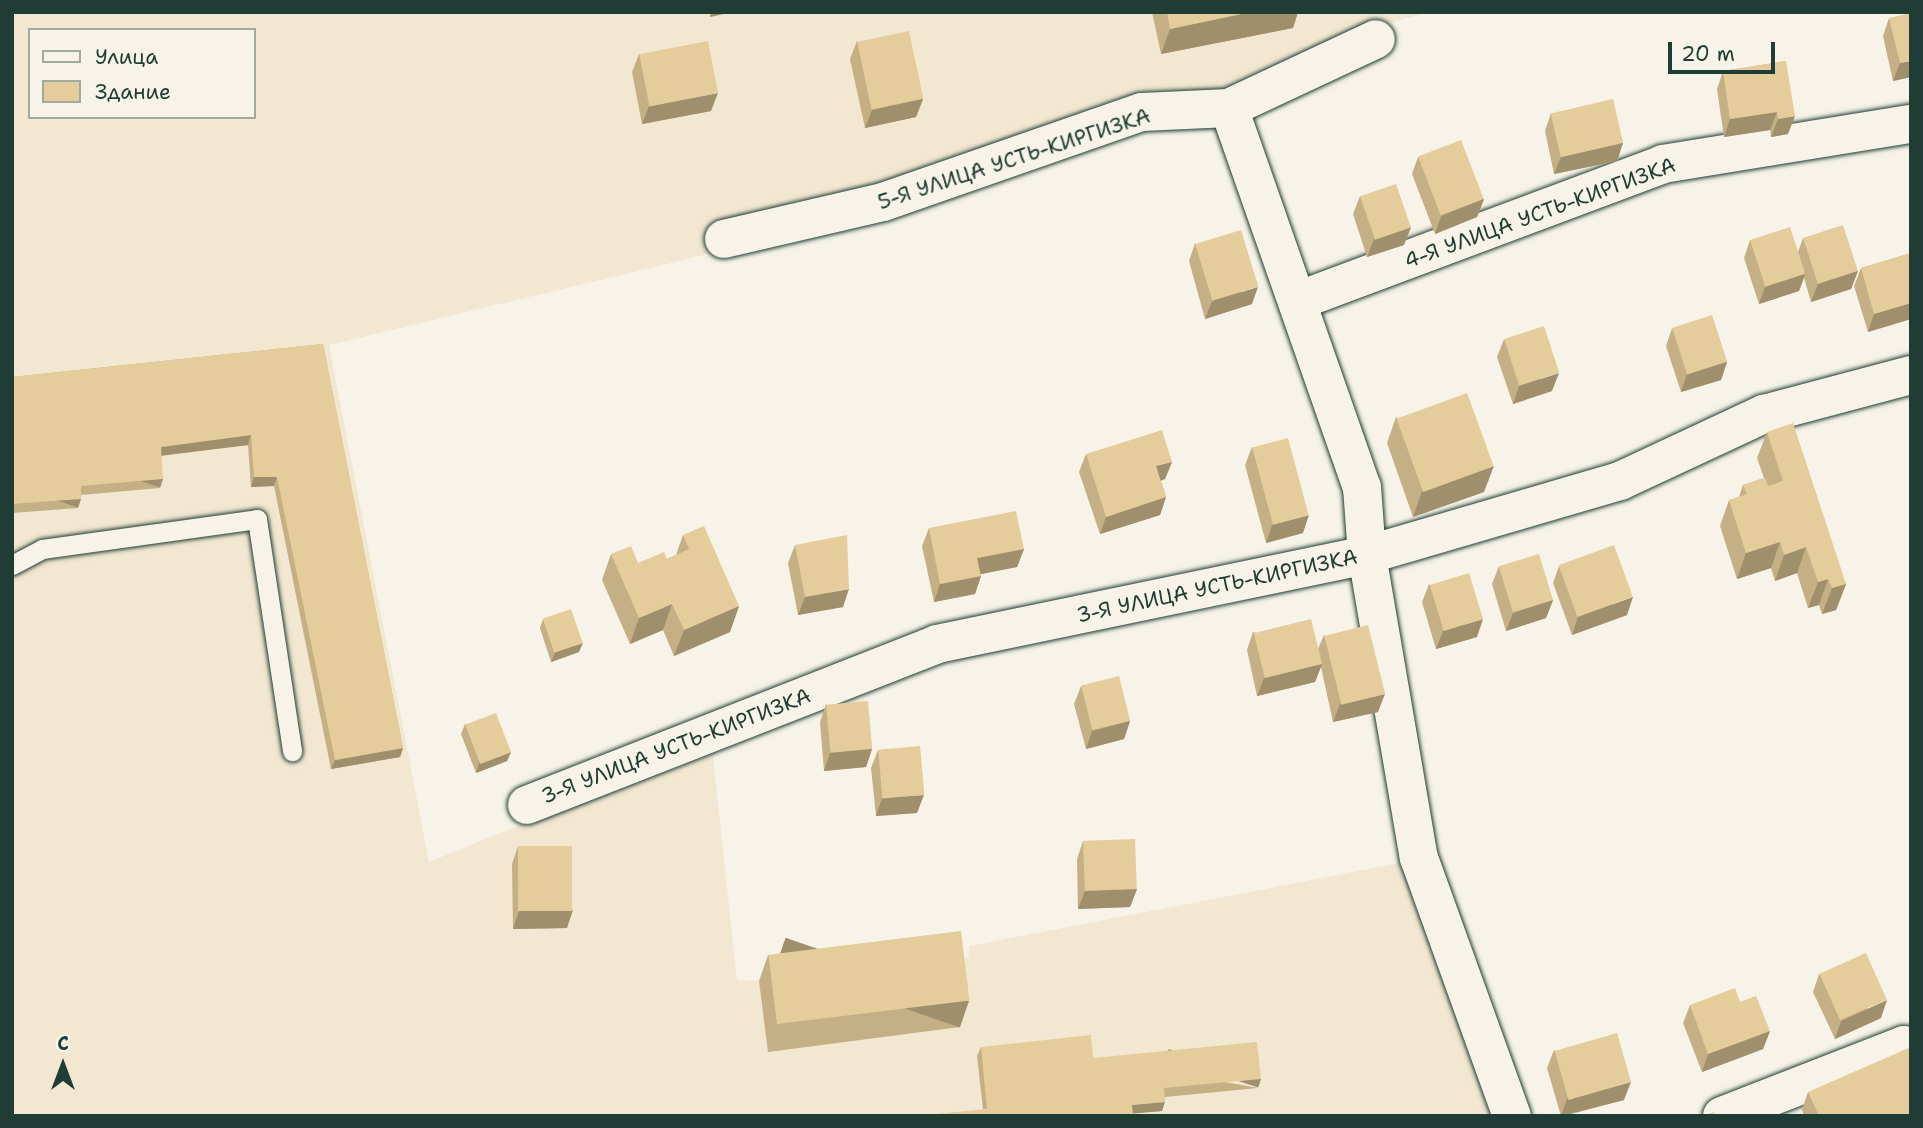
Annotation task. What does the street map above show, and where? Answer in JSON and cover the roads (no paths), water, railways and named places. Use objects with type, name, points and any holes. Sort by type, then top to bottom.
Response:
[{"type":"street","name":"5-Я УЛИЦА УСТЬ-КИРГИЗКА","points":[[724,239],[883,202],[1142,112],[1229,108],[1376,39]]},
{"type":"street","points":[[1229,108],[1300,300],[1362,486],[1367,555],[1419,858],[1512,1116]]},
{"type":"street","name":"4-Я УЛИЦА УСТЬ-КИРГИЗКА","points":[[1300,300],[1663,164],[1911,124]]},
{"type":"street","name":"3-Я УЛИЦА УСТЬ-КИРГИЗКА","points":[[527,804],[937,644],[1367,555],[1620,481],[1764,414],[1911,375]]},
{"type":"street","points":[[1722,1116],[1905,1045],[1911,1049]]},
{"type":"lane","points":[[12,565],[42,549],[257,519],[292,751]]}]
